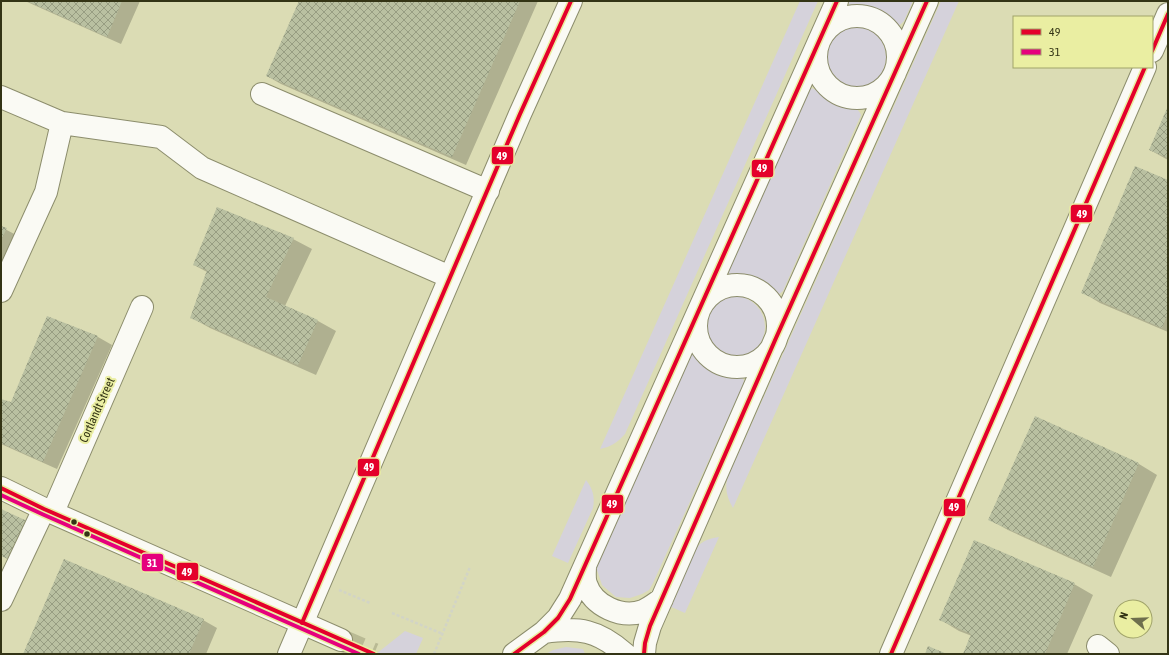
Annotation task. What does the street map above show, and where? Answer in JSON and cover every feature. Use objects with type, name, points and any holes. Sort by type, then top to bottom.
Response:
[{"type":"street","points":[[289,654],[450,277],[571,1]]},
{"type":"street","points":[[514,654],[544,632],[558,618],[570,599],[837,1]]},
{"type":"street","points":[[644,654],[645,643],[650,626],[776,338],[927,1]]},
{"type":"street","points":[[1153,49],[1168,14]]},
{"type":"street","points":[[858,16],[871,18],[882,24],[891,34],[896,45],[898,56],[896,71],[891,81],[884,89],[874,95],[853,99],[842,96],[828,87],[820,76],[816,64],[816,51],[820,40],[833,24],[845,18],[858,16]]},
{"type":"street","points":[[891,654],[1145,68]]},
{"type":"street","points":[[262,94],[488,190]]},
{"type":"street","points":[[1,97],[62,124],[161,137],[202,168],[450,277]]},
{"type":"street","points":[[1,291],[46,192],[62,124]]},
{"type":"street","points":[[735,284],[748,286],[759,291],[769,300],[776,312],[778,324],[776,338],[770,350],[762,358],[751,364],[740,367],[719,363],[706,354],[699,343],[696,331],[696,319],[700,306],[711,293],[722,287],[735,284]]},
{"type":"street","name":"Cortlandt Street","points":[[1,600],[48,511],[142,307]]},
{"type":"street","points":[[1,488],[48,511],[341,640]]},
{"type":"street","points":[[585,566],[585,584],[591,595],[603,606],[619,612],[632,613],[643,611],[662,599]]},
{"type":"street","points":[[544,632],[579,630],[595,634],[603,637],[625,654]]},
{"type":"path","points":[[434,654],[470,567]]},
{"type":"path","points":[[320,582],[370,603]]},
{"type":"path","points":[[392,613],[443,634]]},
{"type":"shaded area","points":[[800,1],[818,1],[625,434],[614,444],[600,449]]},
{"type":"shaded area","points":[[847,1],[913,1],[904,21],[898,27],[875,12],[851,7]]},
{"type":"shaded area","points":[[941,1],[959,1],[733,508],[727,494],[727,479]]},
{"type":"shaded area","points":[[855,26],[867,29],[877,35],[883,45],[886,57],[883,69],[877,79],[867,85],[855,88],[843,85],[833,79],[827,69],[824,57],[827,45],[833,35],[843,29]]},
{"type":"shaded area","points":[[810,88],[816,90],[834,103],[857,109],[861,115],[783,291],[777,296],[771,294],[753,281],[730,275],[726,269],[807,91]]},
{"type":"shaded area","points":[[734,296],[746,299],[756,305],[762,315],[765,327],[762,339],[756,349],[746,355],[734,358],[722,355],[712,349],[706,339],[703,327],[706,315],[712,305],[722,299]]},
{"type":"shaded area","points":[[695,354],[700,356],[712,368],[742,376],[744,381],[743,385],[649,590],[630,598],[616,597],[602,585],[597,570],[597,562],[690,355]]},
{"type":"shaded area","points":[[586,480],[593,493],[593,508],[568,563],[552,556]]},
{"type":"shaded area","points":[[719,537],[685,613],[669,606],[695,550],[699,545],[706,541]]},
{"type":"shaded area","points":[[405,631],[423,638],[416,654],[376,654]]},
{"type":"shaded area","points":[[566,647],[583,649],[585,654],[546,654],[553,650]]},
{"type":"building","points":[[27,1],[122,1],[107,37]]},
{"type":"building","points":[[299,1],[520,1],[452,157],[266,76]]},
{"type":"building","points":[[1168,106],[1168,158],[1149,150]]},
{"type":"building","points":[[1135,166],[1168,180],[1168,313],[1162,328],[1081,293]]},
{"type":"building","points":[[217,207],[294,238],[266,297],[318,320],[298,365],[190,318],[207,270],[193,265]]},
{"type":"building","points":[[1,226],[7,228],[1,240]]},
{"type":"building","points":[[47,316],[98,336],[43,462],[1,443],[1,399],[11,402]]},
{"type":"building","points":[[1035,416],[1139,463],[1093,567],[988,520]]},
{"type":"building","points":[[1,509],[27,521],[10,560],[1,556]]},
{"type":"building","points":[[974,540],[1075,583],[1045,654],[963,654],[971,634],[939,620]]},
{"type":"building","points":[[64,559],[204,619],[189,654],[23,654]]},
{"type":"building","points":[[928,646],[947,654],[925,654]]},
{"type":"tunnel","points":[[341,640],[374,654]]},
{"type":"transit line","name":"49","points":[[302,623],[520,114],[571,1]]},
{"type":"transit line","name":"49","points":[[514,654],[544,632],[558,618],[570,599],[837,1]]},
{"type":"transit line","name":"49","points":[[644,654],[645,643],[650,626],[776,338],[927,1]]},
{"type":"transit line","name":"49","points":[[1153,49],[1168,14]]},
{"type":"transit line","name":"49","points":[[891,654],[1145,68]]},
{"type":"transit line","name":"49","points":[[1,488],[44,509],[374,654]]},
{"type":"transit line","name":"31","points":[[1,495],[359,654]]}]
